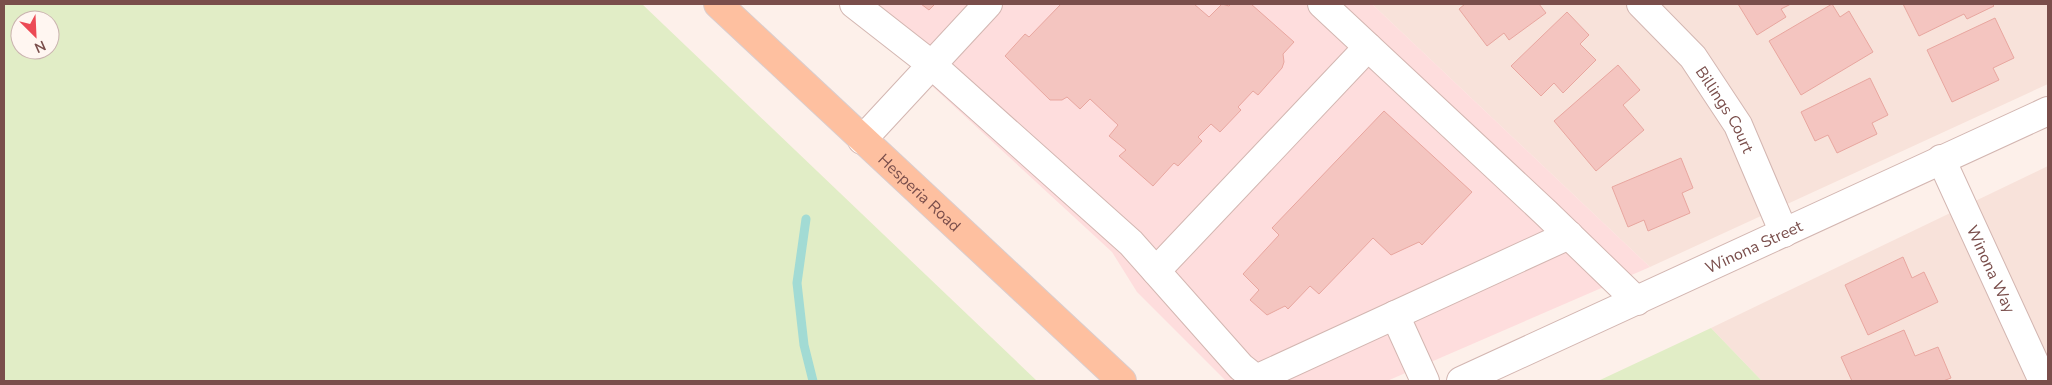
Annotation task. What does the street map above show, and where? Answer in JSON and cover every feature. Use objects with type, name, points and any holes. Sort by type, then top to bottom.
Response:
[{"type":"main road","name":"Hesperia Road","points":[[718,4],[1122,381]]},
{"type":"street","points":[[854,4],[932,65],[1131,243],[1241,367],[1256,379],[1569,235]]},
{"type":"street","points":[[862,140],[988,4]]},
{"type":"street","points":[[1322,4],[1569,235],[1636,301]]},
{"type":"street","name":"Billings Court","points":[[1641,4],[1693,57],[1738,125],[1784,233]]},
{"type":"street","points":[[1156,272],[1368,47]]},
{"type":"street","name":"Winona Street","points":[[1461,381],[2048,111]]},
{"type":"street","name":"Winona Way","points":[[1941,159],[2042,379]]},
{"type":"street","points":[[1395,315],[1425,381]]},
{"type":"shaded area","points":[[843,4],[1372,4],[1650,267],[1387,381],[1226,381],[1137,292],[1112,252]]},
{"type":"shaded area","points":[[1372,4],[2048,4],[2048,84],[1650,267]]},
{"type":"shaded area","points":[[2048,166],[2048,381],[1762,381],[1711,328]]},
{"type":"green space","points":[[4,4],[642,4],[1037,381],[4,381]]},
{"type":"green space","points":[[1711,328],[1762,381],[1598,381]]},
{"type":"building","points":[[921,4],[935,4],[929,10]]},
{"type":"building","points":[[1061,4],[1194,4],[1209,17],[1222,4],[1229,6],[1231,4],[1251,4],[1294,42],[1283,54],[1284,62],[1282,68],[1258,95],[1253,91],[1238,107],[1241,110],[1220,132],[1211,124],[1198,137],[1202,141],[1178,166],[1174,163],[1153,186],[1119,156],[1126,150],[1109,136],[1118,125],[1090,99],[1080,109],[1067,97],[1062,100],[1050,100],[1005,56],[1025,34],[1029,37]]},
{"type":"building","points":[[1465,4],[1539,4],[1546,13],[1509,40],[1504,33],[1487,46],[1459,9]]},
{"type":"building","points":[[1738,4],[1791,4],[1781,9],[1786,17],[1757,35]]},
{"type":"building","points":[[1832,4],[1840,17],[1849,11],[1873,52],[1801,95],[1769,41]]},
{"type":"building","points":[[1903,4],[1992,4],[1994,6],[1967,19],[1964,14],[1919,36]]},
{"type":"building","points":[[1567,12],[1589,35],[1580,44],[1596,60],[1563,93],[1554,83],[1541,96],[1511,66]]},
{"type":"building","points":[[1995,18],[2014,58],[1993,68],[1999,80],[1952,102],[1927,50]]},
{"type":"building","points":[[1618,65],[1640,90],[1623,105],[1644,130],[1596,171],[1554,121]]},
{"type":"building","points":[[1870,78],[1888,115],[1872,123],[1877,134],[1837,153],[1828,135],[1815,141],[1801,112]]},
{"type":"building","points":[[1384,111],[1472,192],[1422,245],[1419,242],[1391,255],[1373,238],[1319,294],[1310,286],[1288,309],[1285,306],[1267,315],[1250,300],[1259,290],[1243,274],[1279,235],[1272,228]]},
{"type":"building","points":[[1681,158],[1693,188],[1682,193],[1690,213],[1648,231],[1644,220],[1628,227],[1612,187]]},
{"type":"building","points":[[1903,257],[1912,278],[1924,272],[1938,302],[1868,335],[1845,285]]},
{"type":"building","points":[[1904,330],[1915,356],[1938,347],[1951,378],[1943,381],[1852,381],[1841,357]]},
{"type":"waterway","points":[[806,219],[797,283],[804,345],[813,381]]}]
